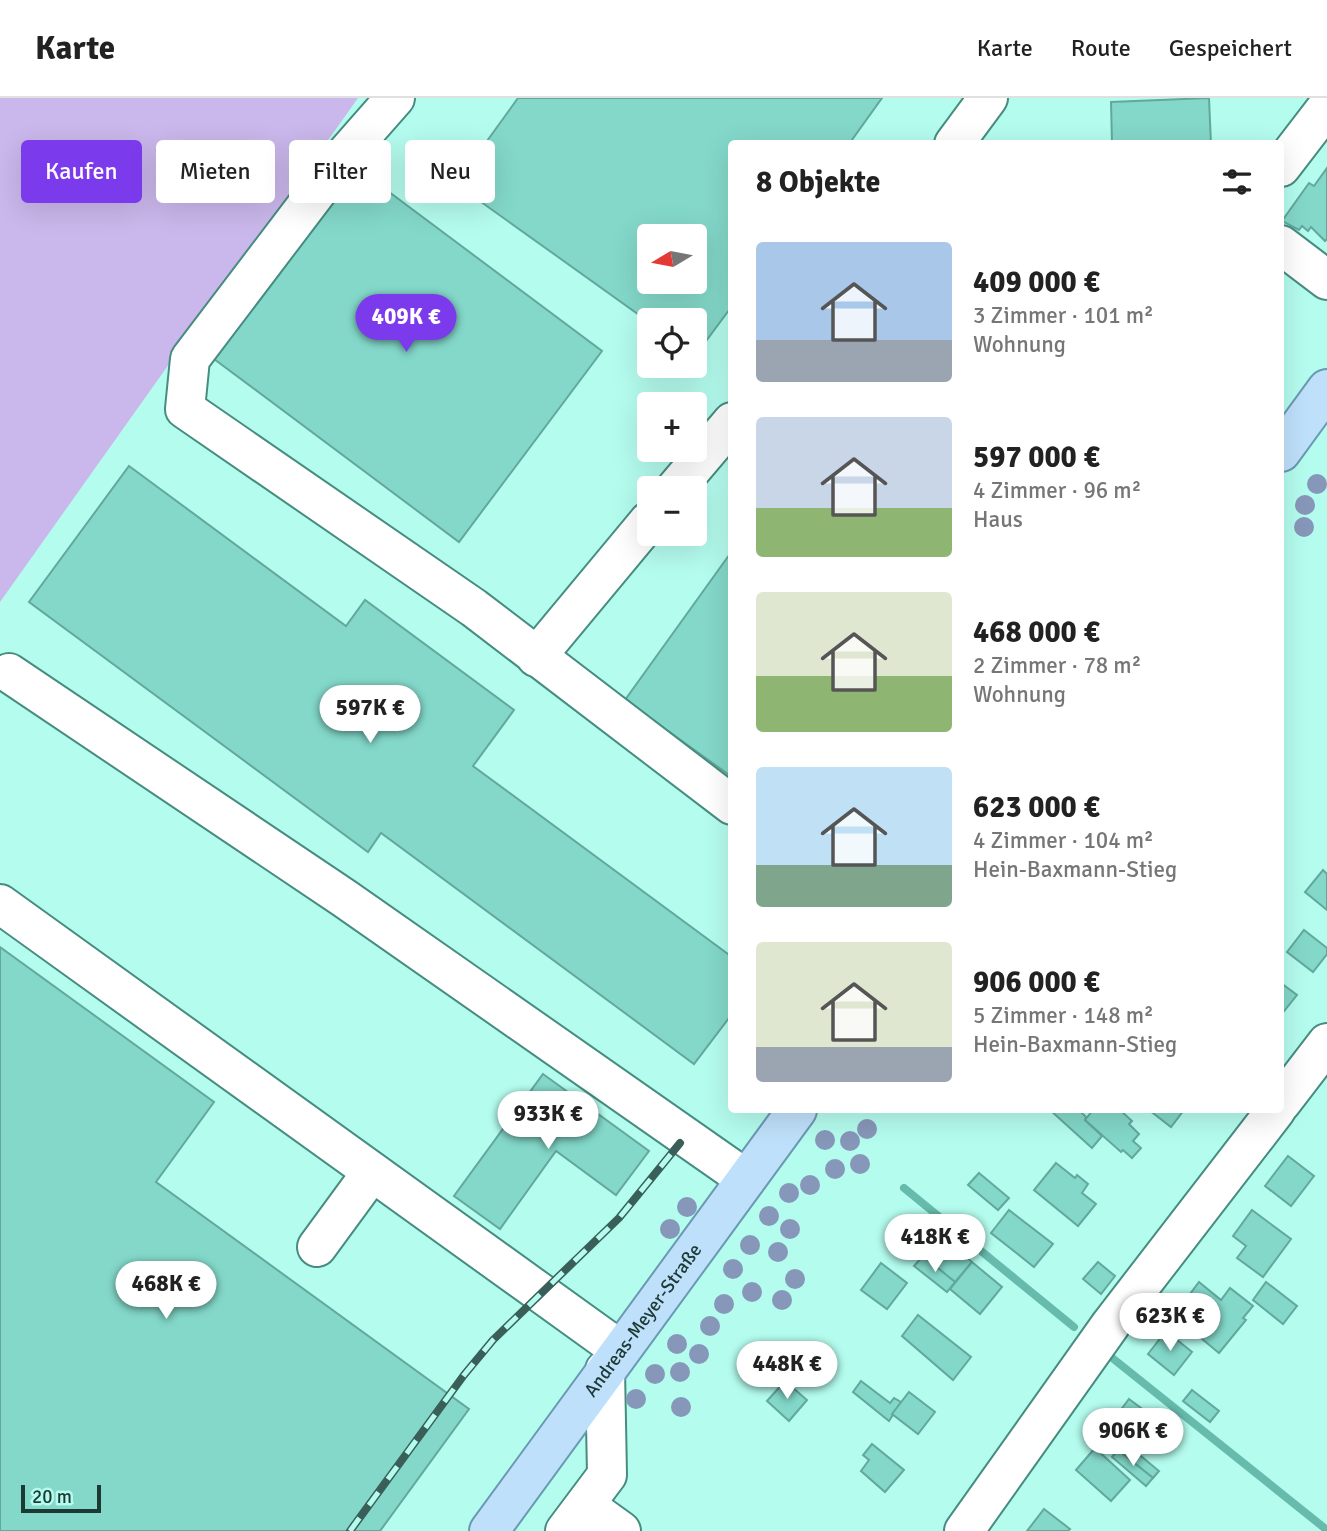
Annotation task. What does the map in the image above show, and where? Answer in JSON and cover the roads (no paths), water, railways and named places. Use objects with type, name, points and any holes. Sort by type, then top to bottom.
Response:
[{"type":"main road","points":[[1284,448],[1327,389]]},
{"type":"main road","name":"Andreas-Meyer-Straße","points":[[489,1531],[795,1113]]},
{"type":"street","points":[[395,98],[344,156],[190,359],[184,409],[474,608],[728,802]]},
{"type":"street","points":[[957,140],[988,98]]},
{"type":"street","points":[[1284,163],[1327,107]]},
{"type":"street","points":[[1284,247],[1327,280]]},
{"type":"street","points":[[686,476],[728,427]]},
{"type":"street","points":[[536,657],[637,535]]},
{"type":"street","points":[[9,673],[344,898],[746,1179]]},
{"type":"street","points":[[0,904],[372,1172],[613,1360],[607,1475],[575,1518],[621,1531]]},
{"type":"street","points":[[1284,1099],[1327,1043]]},
{"type":"street","points":[[964,1531],[1111,1324],[1274,1113]]},
{"type":"street","points":[[317,1247],[372,1172]]},
{"type":"waterway","points":[[904,1188],[1074,1327]]},
{"type":"waterway","points":[[1111,1357],[1327,1530]]},
{"type":"railway","points":[[350,1531],[464,1375],[493,1340],[619,1218],[680,1143]]}]
